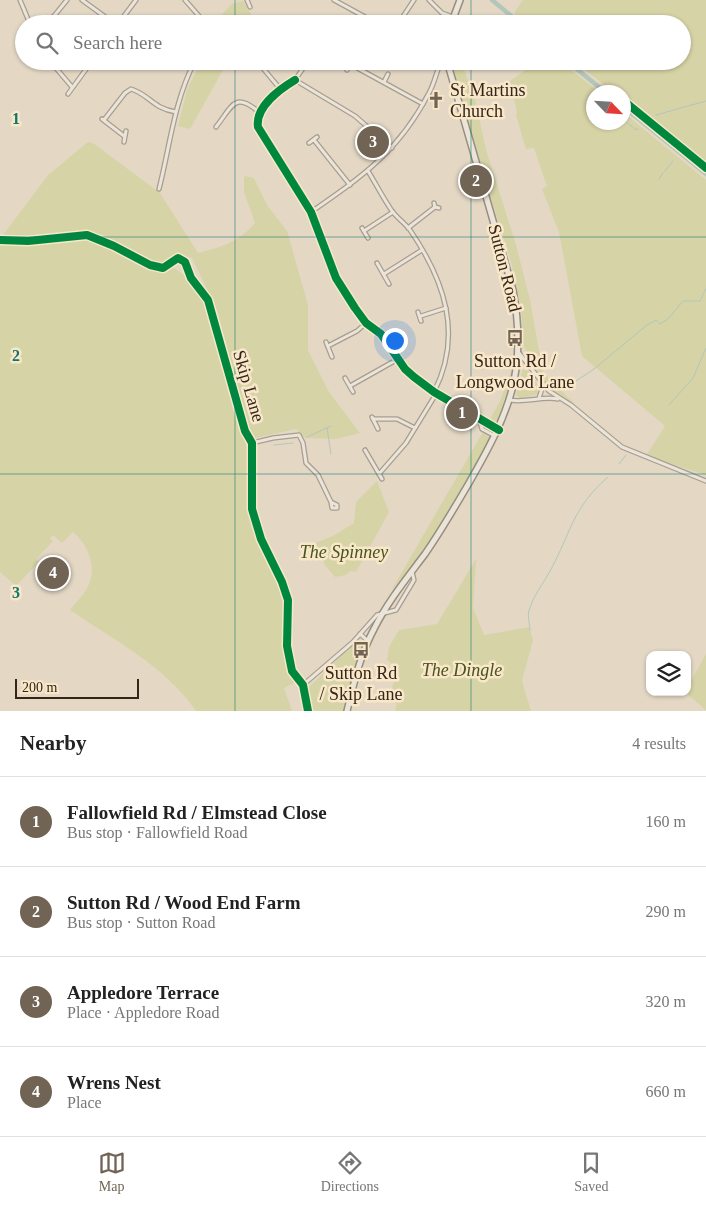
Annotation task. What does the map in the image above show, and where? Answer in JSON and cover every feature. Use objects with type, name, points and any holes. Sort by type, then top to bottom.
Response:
[{"type":"main road","points":[[454,15],[460,0]]},
{"type":"main road","name":"Sutton Road","points":[[347,711],[358,666],[368,641],[383,613],[438,533],[498,430],[510,400],[519,353],[516,307],[510,276],[449,70]]},
{"type":"street","points":[[20,0],[26,15]]},
{"type":"street","points":[[55,15],[67,0]]},
{"type":"street","points":[[82,0],[103,15]]},
{"type":"street","points":[[124,15],[136,0]]},
{"type":"street","points":[[249,3],[253,0]]},
{"type":"street","points":[[334,0],[362,15]]},
{"type":"street","points":[[404,15],[414,0]]},
{"type":"street","points":[[429,0],[446,15]]},
{"type":"street","points":[[187,1],[199,15]]},
{"type":"street","points":[[58,70],[72,87]]},
{"type":"street","points":[[68,94],[85,70]]},
{"type":"street","points":[[159,189],[181,88],[190,70]]},
{"type":"street","points":[[264,70],[281,90]]},
{"type":"street","points":[[302,70],[295,80],[281,90],[260,113],[258,123],[260,132],[311,212],[336,278],[366,323],[381,334],[405,369],[435,393],[498,430]]},
{"type":"street","points":[[311,212],[368,171],[392,148],[423,104],[363,70]]},
{"type":"street","name":"Sutton Road","points":[[423,104],[438,70]]},
{"type":"street","points":[[384,82],[388,74]]},
{"type":"street","points":[[295,80],[348,111],[392,148]]},
{"type":"street","points":[[124,136],[103,119],[125,93],[131,89],[140,92],[158,108],[176,112]]},
{"type":"street","points":[[216,128],[237,102],[248,102],[260,113]]},
{"type":"street","points":[[124,142],[126,131]]},
{"type":"street","points":[[309,143],[316,139],[350,185]]},
{"type":"street","points":[[368,171],[393,212],[408,228],[422,250],[439,284],[449,321],[447,356],[443,374],[435,393],[396,456],[379,474]]},
{"type":"street","points":[[408,228],[436,206]]},
{"type":"street","points":[[368,238],[363,229],[393,212]]},
{"type":"street","name":"Skip Lane","points":[[0,240],[28,241],[87,235],[114,246],[150,265],[163,268],[178,258],[185,262],[192,278],[208,300],[245,431],[252,443],[252,509],[261,539],[282,582],[288,600],[287,646],[292,671],[303,685],[308,711]]},
{"type":"street","points":[[384,274],[422,250]]},
{"type":"street","points":[[377,263],[389,284]]},
{"type":"street","points":[[421,321],[419,314],[446,308]]},
{"type":"street","points":[[332,357],[327,344],[357,331],[366,323]]},
{"type":"street","points":[[519,353],[543,385],[628,451],[706,481]]},
{"type":"street","points":[[350,386],[398,359]]},
{"type":"street","points":[[345,378],[353,392]]},
{"type":"street","points":[[539,398],[543,385]]},
{"type":"street","points":[[510,400],[559,399]]},
{"type":"street","points":[[378,429],[373,418],[397,420],[415,428]]},
{"type":"street","points":[[479,419],[482,429],[495,436]]},
{"type":"street","points":[[252,443],[299,435],[303,443],[305,460],[318,475],[331,502]]},
{"type":"street","points":[[365,450],[382,479]]},
{"type":"street","name":"Sutton Road","points":[[383,613],[396,610],[414,580],[411,571]]},
{"type":"street","points":[[303,685],[360,634],[377,615],[383,613]]},
{"type":"street","points":[[360,634],[368,641]]},
{"type":"green space","points":[[523,0],[706,0],[706,166],[631,107],[631,85],[604,85],[585,70],[691,70],[691,15],[516,15],[514,13]]},
{"type":"green space","points":[[243,1],[251,15],[222,15],[232,4]]},
{"type":"green space","points":[[197,70],[223,70],[190,129],[178,126],[187,90]]},
{"type":"green space","points":[[454,70],[464,70],[475,99],[486,150],[516,245],[530,300],[543,373],[575,404],[548,388],[531,363],[523,343],[521,308],[511,262],[459,96]]},
{"type":"green space","points":[[525,70],[571,70],[590,85],[586,85],[586,130],[631,130],[631,119],[706,180],[706,475],[646,456],[665,426],[582,356],[559,232],[542,189],[547,186],[534,148],[526,149],[516,115],[517,112],[510,81]]},
{"type":"green space","points":[[88,142],[93,143],[160,193],[198,253],[222,246],[236,239],[255,223],[244,192],[244,176],[254,178],[267,205],[287,231],[308,305],[308,350],[329,392],[360,433],[336,439],[305,438],[296,429],[251,439],[217,310],[192,258],[181,255],[164,266],[151,263],[116,244],[89,234],[28,239],[0,239],[48,175]]},
{"type":"green space","points":[[80,239],[103,242],[128,257],[155,268],[174,268],[193,284],[206,305],[234,396],[248,451],[250,466],[249,504],[252,523],[282,593],[285,615],[286,661],[296,682],[284,688],[292,711],[196,711],[184,695],[155,668],[70,610],[88,587],[92,570],[89,555],[83,542],[73,532],[62,543],[53,535],[50,538],[53,541],[36,559],[39,562],[16,586],[0,572],[0,244]]},
{"type":"green space","points":[[514,364],[511,386],[499,423],[495,425],[489,421],[500,401]]},
{"type":"green space","points":[[523,369],[528,371],[540,389],[538,394],[521,399],[516,395]]},
{"type":"green space","points":[[483,432],[492,438],[486,449],[424,551],[391,591]]},
{"type":"green space","name":"The Spinney","points":[[377,481],[389,512],[356,572],[350,571],[346,575],[335,577],[325,565],[315,543],[333,536],[354,523],[356,502]]},
{"type":"green space","name":"The Dingle","points":[[476,559],[473,608],[484,635],[529,627],[533,640],[522,681],[531,711],[395,711],[397,703],[389,701],[397,668],[387,660],[389,647],[399,630],[437,624]]},
{"type":"green space","points":[[358,640],[362,640],[364,644],[344,711],[311,711],[308,691],[310,686]]},
{"type":"green space","points":[[706,653],[706,710],[690,696],[691,680]]},
{"type":"waterway","points":[[492,0],[510,15]]},
{"type":"waterway","points":[[578,70],[596,85]]},
{"type":"waterway","points":[[656,115],[706,101]]},
{"type":"waterway","points":[[631,113],[706,174]]},
{"type":"waterway","points":[[631,126],[636,130],[638,129]]},
{"type":"waterway","points":[[665,171],[673,161]]},
{"type":"waterway","points":[[659,179],[663,173]]},
{"type":"waterway","points":[[573,383],[594,369],[647,325],[656,320],[660,324],[668,319],[683,301],[700,301],[706,288]]},
{"type":"waterway","points":[[669,405],[693,378],[706,348]]},
{"type":"waterway","points":[[307,437],[331,426]]},
{"type":"waterway","points":[[327,428],[331,454]]},
{"type":"waterway","points":[[274,445],[293,443]]},
{"type":"waterway","points":[[619,464],[626,455]]},
{"type":"waterway","points":[[530,630],[528,613],[573,521],[587,499],[608,477]]},
{"type":"cycle path","points":[[295,80],[282,88],[264,106],[260,112],[258,127],[311,212],[336,278],[366,323],[381,334],[405,369],[434,392],[499,430]]},
{"type":"cycle path","points":[[631,107],[706,168]]},
{"type":"cycle path","points":[[0,240],[28,241],[87,235],[114,246],[150,265],[163,268],[178,258],[185,262],[191,278],[208,300],[245,431],[252,443],[252,509],[261,539],[282,582],[288,600],[287,646],[292,671],[303,685],[308,711]]},
{"type":"place","name":"St Martins Church","points":[[436,100]]},
{"type":"place","name":"Appledore Terrace","points":[[373,142]]},
{"type":"place","name":"Sutton Rd / Wood End Farm","points":[[476,181]]},
{"type":"place","name":"Sutton Rd / Longwood Lane","points":[[515,338]]},
{"type":"place","name":"Fallowfield Rd / Elmstead Close","points":[[462,413]]},
{"type":"place","name":"Wrens Nest","points":[[53,573]]},
{"type":"place","name":"Sutton Rd / Skip Lane","points":[[361,650]]}]
